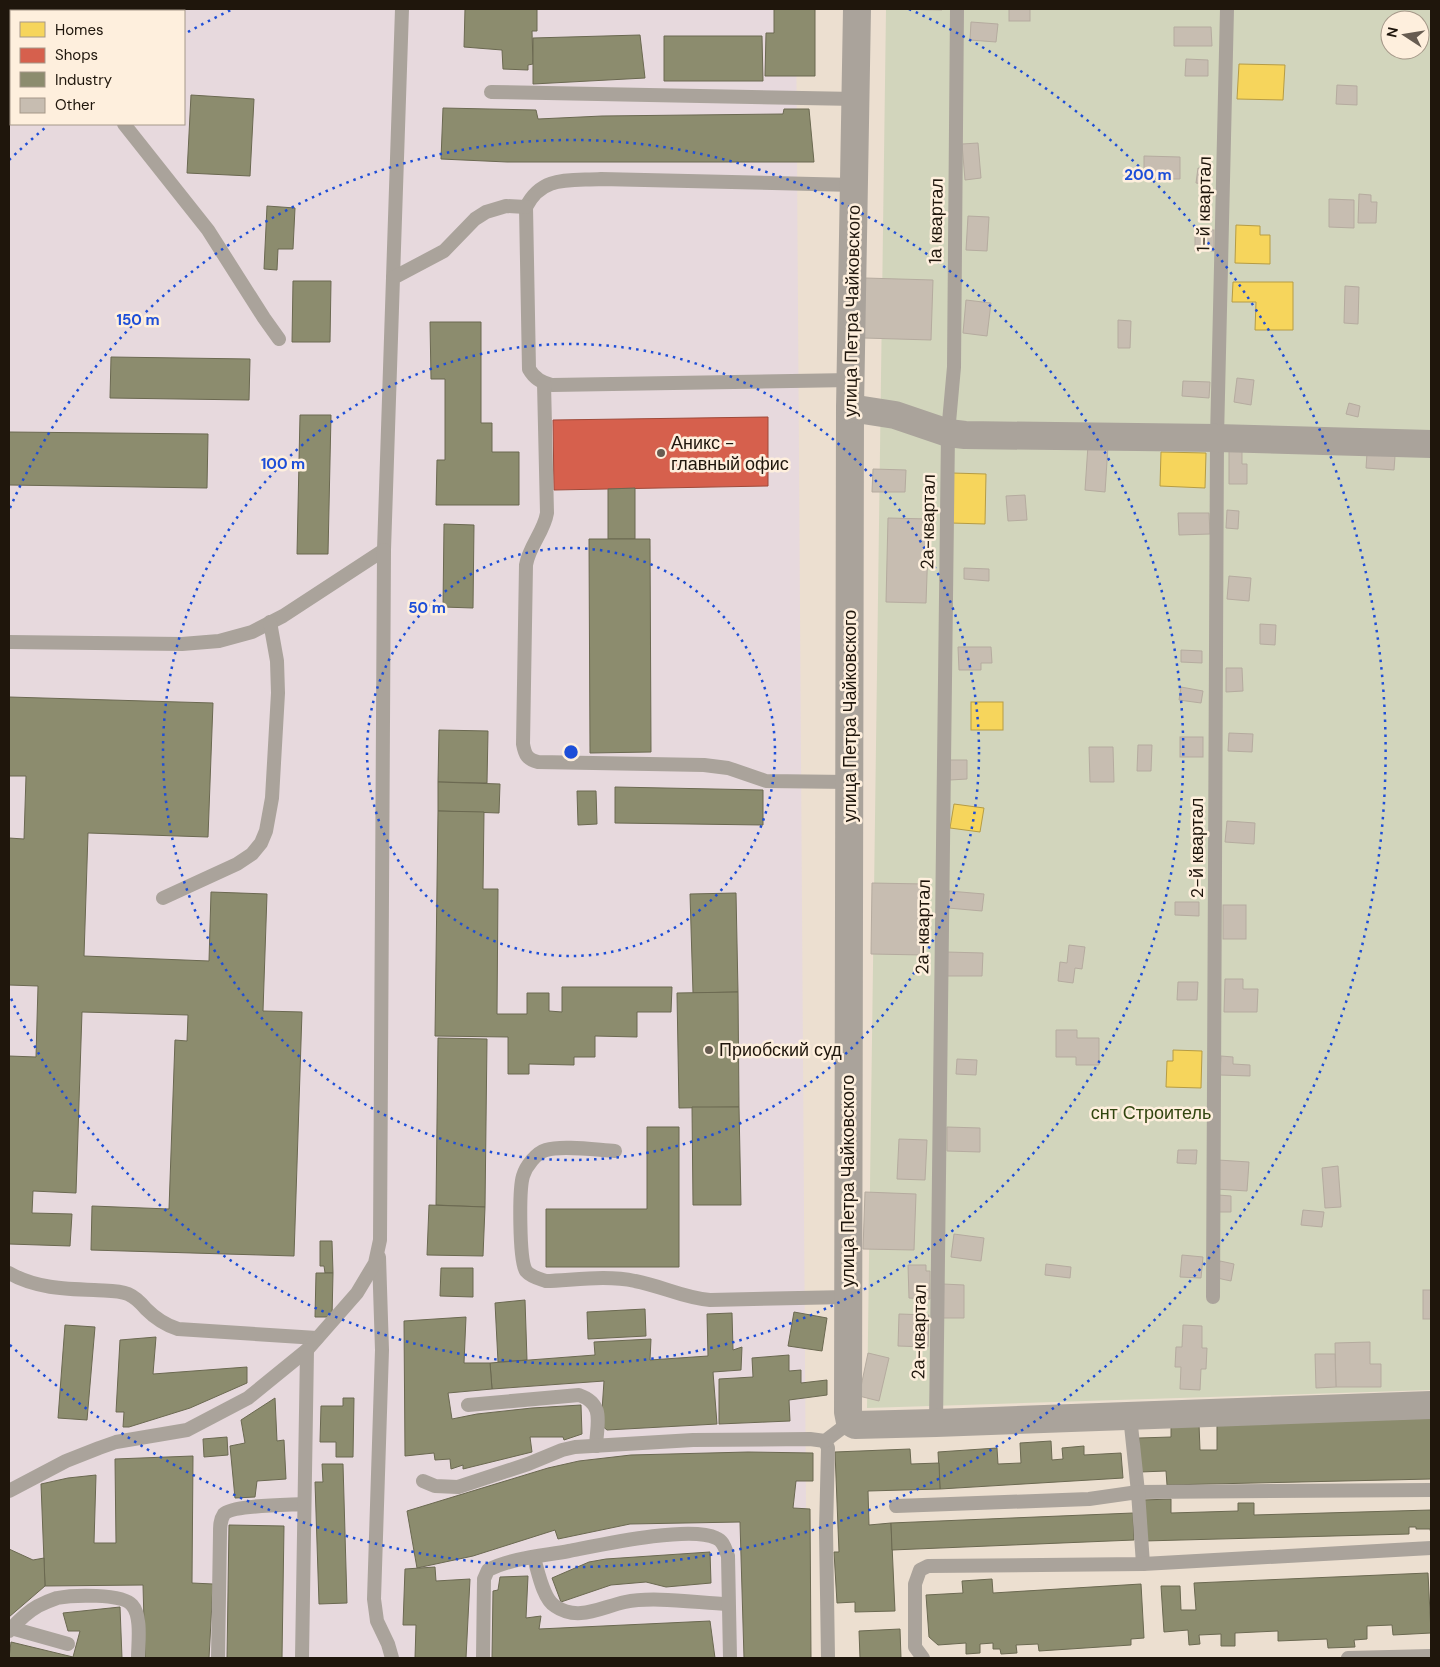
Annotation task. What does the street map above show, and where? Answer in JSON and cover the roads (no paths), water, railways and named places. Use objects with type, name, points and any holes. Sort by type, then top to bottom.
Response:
[{"type":"street","name":"улица Петра Чайковского","points":[[850,1422],[848,1412],[848,1297],[850,408],[857,9]]},
{"type":"street","points":[[850,408],[895,415],[948,433],[988,436],[1064,435],[1431,444]]},
{"type":"street","points":[[850,1422],[855,1425],[936,1423],[1431,1405]]},
{"type":"lane","points":[[392,1658],[376,1621],[374,1598],[382,1350],[379,1251],[384,550],[402,9]]},
{"type":"lane","name":"1а квартал","points":[[948,433],[954,367],[957,9]]},
{"type":"lane","name":"1-й квартал","points":[[1219,400],[1227,9]]},
{"type":"lane","points":[[491,92],[856,98]]},
{"type":"lane","points":[[125,125],[208,230],[279,339]]},
{"type":"lane","points":[[851,380],[544,384],[532,374],[530,369],[526,207],[535,192],[543,186],[555,182],[600,179],[854,185]]},
{"type":"lane","points":[[393,278],[444,251],[475,219],[486,212],[506,206],[526,207]]},
{"type":"lane","points":[[544,384],[547,513],[545,522],[527,556],[526,565],[523,744],[525,754],[530,760],[538,762],[704,765],[728,768],[766,781],[849,782]]},
{"type":"lane","name":"2-й квартал","points":[[1213,1297],[1217,438],[1219,400]]},
{"type":"lane","name":"2а-квартал","points":[[936,1423],[948,433]]},
{"type":"lane","points":[[9,642],[182,644],[219,641],[252,632],[384,550]]},
{"type":"lane","points":[[163,898],[237,864],[252,854],[261,843],[266,831],[272,798],[278,693],[277,661],[270,622]]},
{"type":"lane","points":[[614,1151],[556,1148],[544,1150],[527,1167],[523,1176],[521,1190],[522,1259],[527,1271],[537,1279],[546,1281],[624,1279],[645,1283],[692,1299],[848,1297]]},
{"type":"lane","points":[[9,1490],[66,1461],[116,1442],[187,1430],[248,1398],[307,1350],[362,1284],[375,1263],[379,1251]]},
{"type":"lane","points":[[9,1273],[23,1281],[58,1289],[130,1294],[163,1323],[178,1329],[317,1338]]},
{"type":"lane","points":[[302,1658],[307,1350]]},
{"type":"lane","points":[[468,1405],[579,1395],[593,1401],[597,1408],[596,1446]]},
{"type":"lane","points":[[1130,1416],[1144,1564]]},
{"type":"lane","points":[[423,1481],[445,1488],[458,1487],[575,1447],[693,1440],[810,1439],[825,1442],[850,1422]]},
{"type":"lane","points":[[825,1442],[828,1448],[826,1530],[828,1658]]},
{"type":"lane","points":[[896,1506],[1089,1499],[1138,1492],[1431,1490]]},
{"type":"lane","points":[[218,1658],[220,1521],[224,1514],[230,1510],[304,1504]]},
{"type":"lane","points":[[483,1658],[484,1579],[488,1570],[496,1566],[534,1558],[645,1537],[691,1534],[717,1538],[724,1545],[728,1556],[730,1658]]},
{"type":"lane","points":[[923,1658],[916,1647],[915,1584],[920,1570],[928,1566],[1144,1564],[1431,1548]]},
{"type":"lane","points":[[534,1558],[548,1599],[554,1606],[574,1613],[588,1613],[635,1600],[728,1604]]},
{"type":"lane","points":[[68,1644],[10,1630],[25,1614],[56,1598],[122,1598],[131,1604],[136,1611],[138,1658]]},
{"type":"lane","points":[[1348,1658],[1431,1656]]},
{"type":"place","name":"Аникс - главный офис","points":[[661,453]]},
{"type":"place","name":"Приобский суд","points":[[709,1050]]},
{"type":"park label","name":"снт Строитель","points":[[1151,1113]]}]
